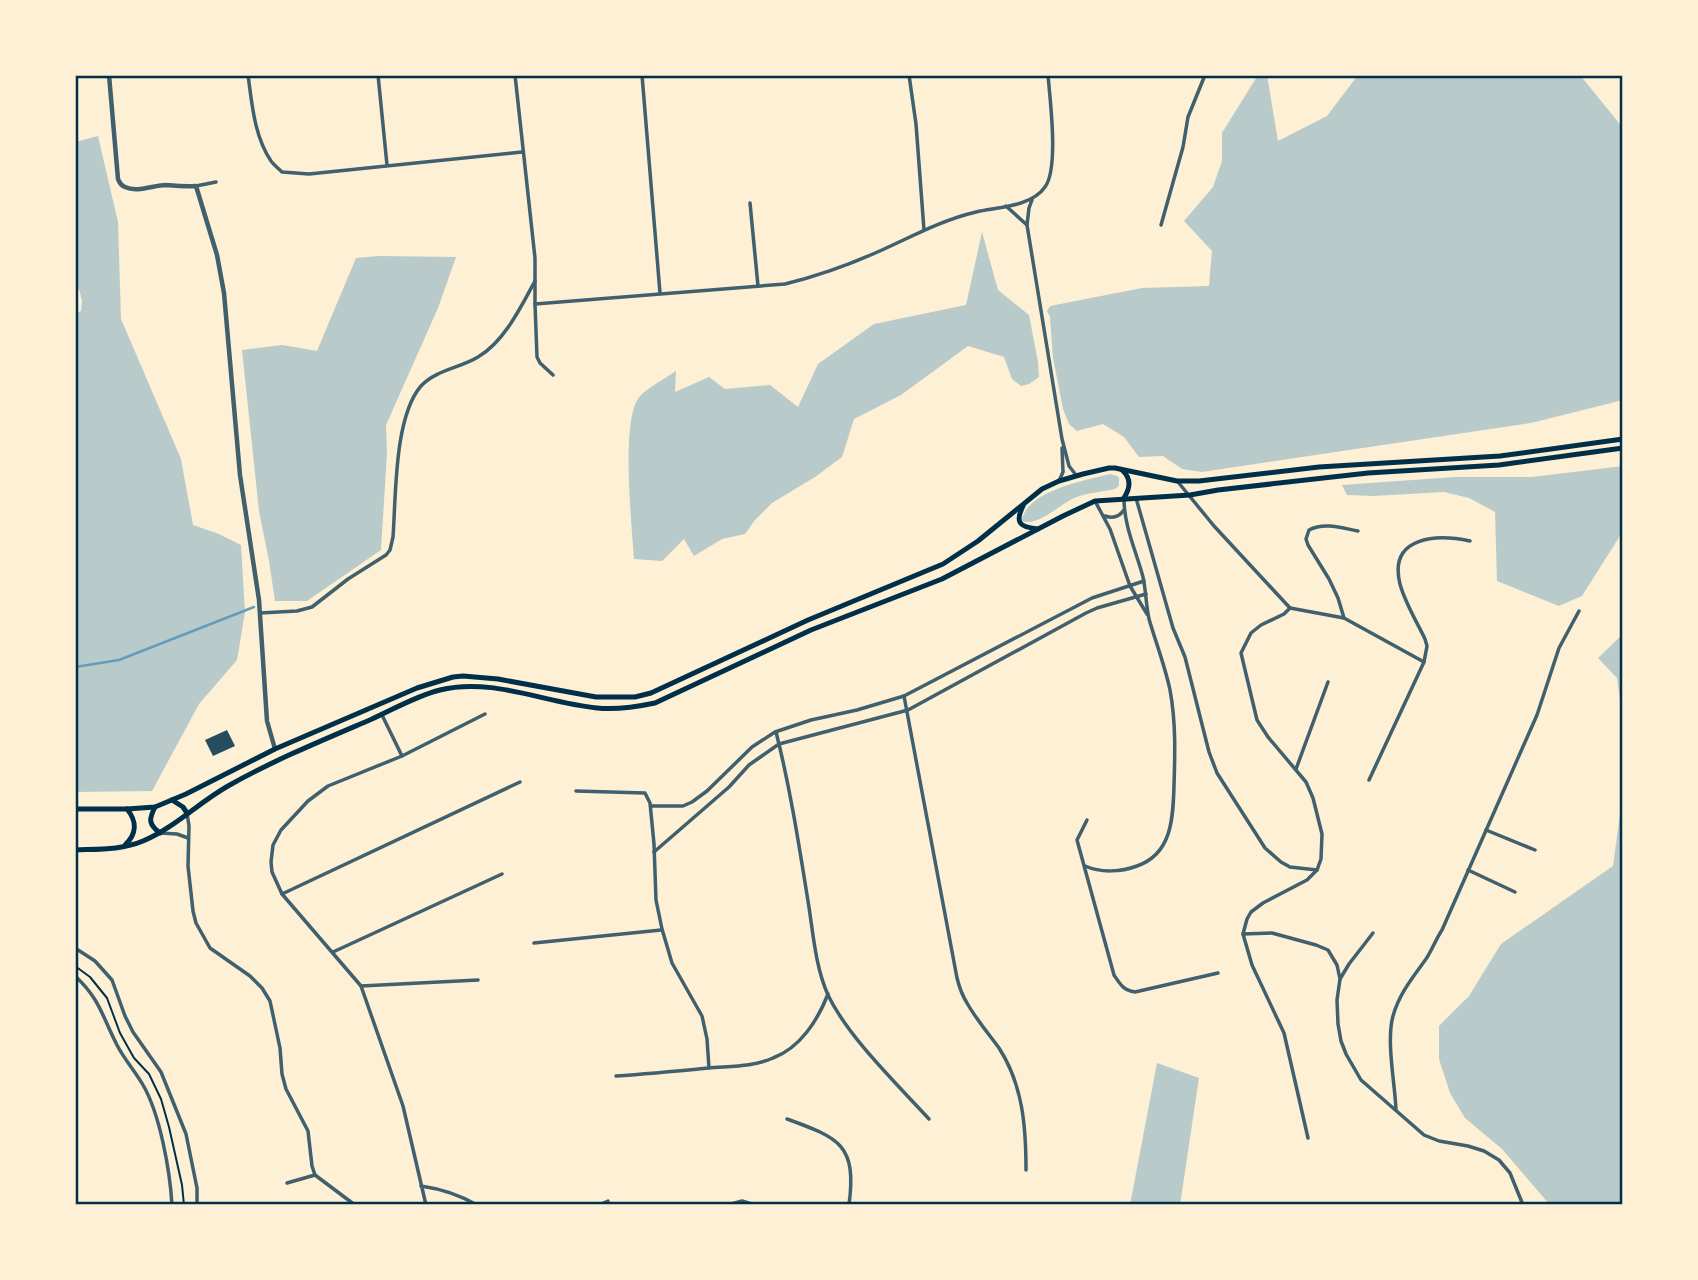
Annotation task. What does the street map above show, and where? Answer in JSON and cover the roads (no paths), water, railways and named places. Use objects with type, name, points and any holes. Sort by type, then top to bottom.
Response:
[{"type":"main road","points":[[75,809],[155,807],[275,750],[429,683],[453,677],[498,678],[596,697],[635,697],[651,693],[808,620],[943,564],[965,551],[1042,489],[1059,481],[1109,468],[1177,481],[1199,481],[1319,467],[1500,456],[1623,439]]},
{"type":"main road","points":[[75,849],[122,847],[142,842],[160,833],[207,798],[278,759],[434,692],[464,687],[497,689],[597,708],[637,707],[655,703],[811,630],[942,579],[1095,501],[1190,495],[1368,473],[1499,466],[1623,448]]},
{"type":"main road","points":[[1121,469],[1127,475],[1130,486],[1124,498]]},
{"type":"main road","points":[[1025,503],[1019,519],[1020,524],[1024,528],[1038,529]]},
{"type":"main road","points":[[172,800],[187,813]]},
{"type":"main road","points":[[155,807],[151,823],[160,833]]},
{"type":"main road","points":[[122,847],[134,835],[135,829],[132,815],[127,809]]},
{"type":"street","points":[[109,75],[118,179],[121,185],[134,189],[164,185],[196,186],[216,182]]},
{"type":"street","points":[[248,75],[254,119],[263,145],[271,161],[282,172],[309,174],[522,152]]},
{"type":"street","points":[[378,75],[387,165]]},
{"type":"street","points":[[515,75],[535,258],[537,357],[553,375]]},
{"type":"street","points":[[642,75],[660,293]]},
{"type":"street","points":[[909,75],[916,124],[924,230]]},
{"type":"street","points":[[1048,75],[1052,161],[1045,187],[1033,199],[1029,208],[1027,225],[1062,439],[1069,466],[1076,476]]},
{"type":"street","points":[[1161,225],[1181,156],[1191,106],[1205,75]]},
{"type":"street","points":[[196,186],[217,255],[224,293],[240,475],[260,612],[267,720],[275,750]]},
{"type":"street","points":[[535,304],[785,284],[880,251],[959,216],[1033,199]]},
{"type":"street","points":[[750,203],[758,286]]},
{"type":"street","points":[[1006,206],[1027,225]]},
{"type":"street","points":[[260,612],[298,611],[312,607],[348,579],[386,555],[393,537],[404,423],[419,388],[429,379],[477,358],[489,349],[512,323],[535,281]]},
{"type":"street","points":[[1059,481],[1063,472],[1062,439]]},
{"type":"street","points":[[1177,481],[1214,526],[1290,608],[1344,618],[1424,662]]},
{"type":"street","points":[[1085,866],[1092,869],[1123,870],[1153,858],[1170,833],[1173,818],[1173,710],[1166,670],[1148,615],[1144,581],[1124,510],[1124,498]]},
{"type":"street","points":[[1136,498],[1217,773],[1265,848],[1290,867],[1318,870]]},
{"type":"street","points":[[1095,501],[1110,529],[1130,586],[1148,615]]},
{"type":"street","points":[[1103,515],[1113,518],[1124,510]]},
{"type":"street","points":[[1344,618],[1329,579],[1306,539],[1309,530],[1318,526],[1358,531]]},
{"type":"street","points":[[1369,780],[1424,662],[1427,646],[1401,587],[1399,563],[1407,550],[1423,539],[1454,537],[1470,541]]},
{"type":"street","points":[[651,806],[683,806],[692,802],[752,747],[775,732],[904,696],[1079,605],[1144,581]]},
{"type":"street","points":[[654,852],[729,787],[749,765],[779,744],[908,710],[1086,613],[1146,594]]},
{"type":"street","points":[[1290,608],[1251,633],[1241,653],[1257,720],[1306,782],[1313,799],[1322,834],[1321,859],[1318,870],[1307,880],[1263,902],[1251,912],[1243,934],[1252,965],[1284,1033],[1308,1138]]},
{"type":"street","points":[[1396,1110],[1391,1047],[1393,1015],[1409,982],[1441,930],[1537,715],[1559,648],[1579,611]]},
{"type":"street","points":[[1296,769],[1328,682]]},
{"type":"street","points":[[904,696],[957,978],[966,1002],[999,1049],[1016,1083],[1024,1122],[1026,1170]]},
{"type":"street","points":[[426,1205],[403,1106],[360,986],[282,894],[272,872],[273,845],[291,818],[328,786],[402,756],[485,714]]},
{"type":"street","points":[[382,715],[402,756]]},
{"type":"street","points":[[775,732],[817,956],[828,994],[862,1043],[929,1119]]},
{"type":"street","points":[[282,894],[520,782]]},
{"type":"street","points":[[576,791],[645,793],[651,806],[656,900],[662,929],[672,963],[702,1016],[709,1068]]},
{"type":"street","points":[[187,813],[192,911],[196,923],[210,948],[250,976],[270,1000],[280,1048],[282,1074],[286,1089],[308,1131],[315,1175],[355,1205]]},
{"type":"street","points":[[1087,820],[1077,841],[1114,975],[1123,988],[1128,991],[1144,990],[1218,973]]},
{"type":"street","points":[[1486,830],[1535,850]]},
{"type":"street","points":[[160,833],[188,838]]},
{"type":"street","points":[[1468,870],[1515,892]]},
{"type":"street","points":[[333,952],[502,874]]},
{"type":"street","points":[[534,943],[662,929]]},
{"type":"street","points":[[1243,934],[1272,933],[1328,950],[1337,965],[1340,979],[1338,1024],[1346,1054],[1361,1080],[1424,1135],[1484,1151],[1499,1160],[1510,1173],[1523,1205]]},
{"type":"street","points":[[1340,979],[1373,933]]},
{"type":"street","points":[[75,948],[96,961],[111,980],[133,1032],[165,1079],[186,1134],[197,1188],[197,1205]]},
{"type":"street","points":[[75,976],[99,1004],[124,1059],[150,1100],[165,1157],[172,1205]]},
{"type":"street","points":[[360,986],[478,980]]},
{"type":"street","points":[[616,1076],[773,1059],[801,1039],[815,1021],[828,994]]},
{"type":"street","points":[[787,1119],[823,1132],[843,1148],[851,1175],[849,1205]]},
{"type":"street","points":[[287,1183],[315,1175]]},
{"type":"street","points":[[421,1186],[457,1194],[477,1205]]},
{"type":"street","points":[[599,1205],[608,1200]]},
{"type":"street","points":[[729,1205],[742,1201],[755,1205]]},
{"type":"waterway","points":[[75,667],[119,660],[254,607]]}]
